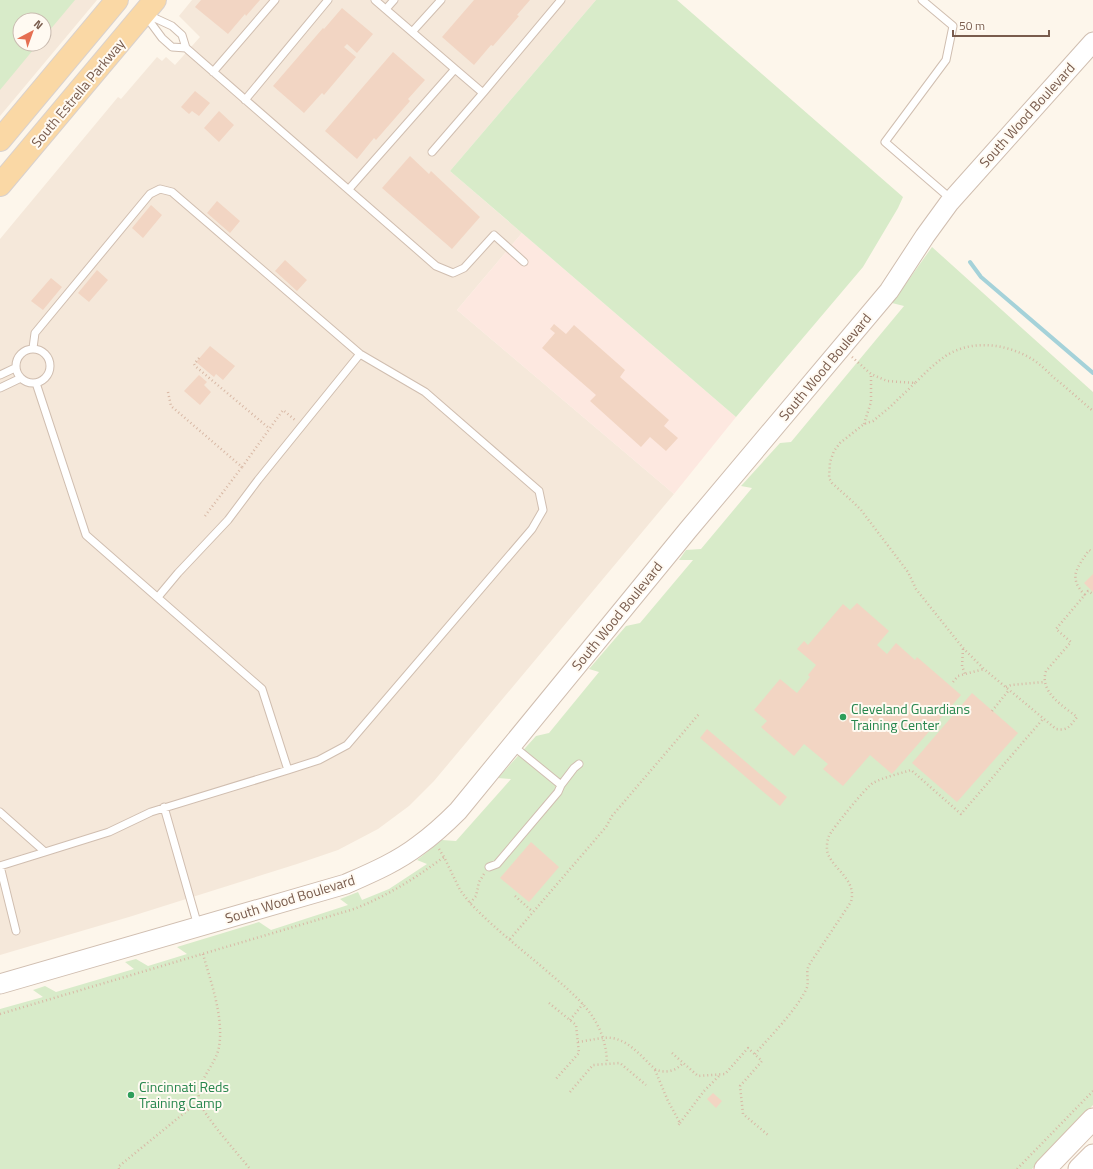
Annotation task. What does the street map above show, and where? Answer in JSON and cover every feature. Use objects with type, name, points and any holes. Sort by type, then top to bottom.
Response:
[{"type":"main road","name":"South Estrella Parkway","points":[[0,140],[117,0]]},
{"type":"main road","name":"South Estrella Parkway","points":[[0,185],[150,7]]},
{"type":"main road","points":[[1045,1169],[1093,1119]]},
{"type":"main road","points":[[1080,1169],[1093,1155]]},
{"type":"street","name":"South Wood Boulevard","points":[[0,984],[346,884],[383,867],[418,847],[430,838],[458,811],[688,530],[889,291],[929,230],[952,199],[1093,42]]},
{"type":"lane","points":[[213,72],[275,0]]},
{"type":"lane","points":[[245,100],[328,0]]},
{"type":"lane","points":[[375,0],[483,93]]},
{"type":"lane","points":[[386,9],[394,0]]},
{"type":"lane","points":[[412,32],[441,0]]},
{"type":"lane","points":[[432,152],[561,0]]},
{"type":"lane","points":[[922,0],[953,26],[946,60],[885,142],[952,199]]},
{"type":"lane","points":[[150,7],[162,38],[172,47],[186,48]]},
{"type":"lane","points":[[150,7],[182,34],[186,48],[436,266],[453,273],[464,268],[494,235],[524,262]]},
{"type":"lane","points":[[349,189],[455,69]]},
{"type":"lane","points":[[16,932],[0,866],[110,832],[150,812],[164,807],[319,760],[347,745],[532,529],[543,510],[539,491],[425,392],[360,354],[172,192],[160,189],[150,194],[35,333],[33,348]]},
{"type":"lane","points":[[33,348],[39,350],[48,357],[50,368],[45,377],[36,382],[25,381],[17,373],[15,368],[18,356],[22,352],[33,348]]},
{"type":"lane","points":[[158,597],[178,573],[228,520],[301,426],[360,354]]},
{"type":"lane","points":[[0,375],[15,368]]},
{"type":"lane","points":[[0,388],[21,378]]},
{"type":"lane","points":[[36,382],[86,535],[262,689],[288,770]]},
{"type":"lane","points":[[512,745],[561,785]]},
{"type":"lane","points":[[489,867],[497,864],[558,792],[561,785],[574,768],[580,764]]},
{"type":"lane","points":[[164,807],[199,927]]},
{"type":"lane","points":[[0,812],[45,852]]},
{"type":"path","points":[[1093,411],[1033,359],[1012,349],[1003,347],[987,345],[973,346],[959,350],[930,368],[890,408],[873,421],[864,424],[840,443],[834,451],[830,462],[829,478],[832,483],[861,510],[905,566],[916,589],[963,648],[984,669],[1056,729],[1063,730],[1077,717],[1052,696],[1045,687],[1044,677],[1049,667],[1071,642],[1056,629],[1088,591],[1093,594]]},
{"type":"path","points":[[840,348],[871,374],[887,381],[915,383]]},
{"type":"path","points":[[199,358],[194,364],[195,366],[270,429]]},
{"type":"path","points":[[864,424],[870,402],[871,374]]},
{"type":"path","points":[[168,392],[171,406],[242,467]]},
{"type":"path","points":[[205,516],[283,410],[301,426]]},
{"type":"path","points":[[1085,595],[1078,588],[1075,582],[1075,576],[1089,550],[1093,552]]},
{"type":"path","points":[[963,648],[962,666],[964,674]]},
{"type":"path","points":[[952,682],[958,676],[984,669]]},
{"type":"path","points":[[1006,687],[1011,685],[1044,682]]},
{"type":"path","points":[[992,711],[1009,690]]},
{"type":"path","points":[[510,939],[606,827],[612,816],[699,714]]},
{"type":"path","points":[[755,1054],[790,1014],[806,989],[808,984],[806,969],[851,902],[852,892],[850,884],[847,878],[831,860],[827,852],[827,844],[833,828],[872,784],[911,770],[961,814],[1044,719]]},
{"type":"path","points":[[430,838],[444,857],[455,882],[470,903],[583,1004],[598,1027],[603,1038],[607,1050],[607,1064]]},
{"type":"path","points":[[0,1014],[354,909],[378,899],[406,884],[444,857]]},
{"type":"path","points":[[470,903],[476,896],[479,882],[489,867]]},
{"type":"path","points":[[515,896],[533,912]]},
{"type":"path","points":[[203,954],[218,1010],[220,1036],[219,1049],[215,1060],[201,1086],[199,1100],[206,1114],[250,1169]]},
{"type":"path","points":[[549,1002],[576,1025],[579,1053],[555,1080]]},
{"type":"path","points":[[570,1020],[583,1004]]},
{"type":"path","points":[[578,1042],[603,1038],[615,1038],[626,1043],[655,1069],[660,1071],[667,1072],[680,1067],[684,1063]]},
{"type":"path","points":[[672,1053],[698,1076],[726,1074],[748,1048],[755,1054],[762,1061],[740,1086],[742,1114],[768,1136]]},
{"type":"path","points":[[570,1092],[593,1065],[620,1063],[646,1085]]},
{"type":"path","points":[[655,1069],[668,1101],[680,1123]]},
{"type":"path","points":[[677,1126],[704,1091],[720,1074]]},
{"type":"path","points":[[1017,1169],[1093,1091]]},
{"type":"path","points":[[119,1169],[118,1167],[199,1100]]},
{"type":"shaded area","points":[[0,0],[97,0],[0,116]]},
{"type":"shaded area","points":[[192,0],[596,0],[450,171],[522,233],[457,310],[674,494],[434,781],[409,806],[378,829],[338,850],[297,864],[129,917],[0,955],[0,239],[118,97],[121,99],[157,57],[162,61],[166,57],[175,65],[200,37],[179,16]]},
{"type":"shaded area","points":[[522,233],[736,417],[674,494],[457,310]]},
{"type":"green space","points":[[0,0],[75,0],[52,27],[52,12],[12,12],[12,52],[31,52],[0,90]]},
{"type":"green space","points":[[596,0],[677,0],[903,197],[863,267],[736,417],[450,171]]},
{"type":"green space","name":"Cleveland Guardians Training Center","points":[[932,247],[1093,392],[1093,1105],[1032,1169],[0,1169],[0,1009],[43,997],[33,990],[45,986],[56,992],[134,969],[125,962],[136,959],[148,966],[187,954],[177,947],[259,922],[271,930],[348,905],[340,899],[358,892],[362,900],[389,889],[427,864],[417,860],[442,840],[456,841],[511,779],[498,778],[536,736],[549,733],[599,672],[589,669],[626,626],[640,623],[693,560],[679,560],[686,550],[701,549],[752,488],[741,486],[780,443],[791,442],[904,306],[892,303]]},
{"type":"building","points":[[201,0],[260,0],[246,16],[245,14],[228,34],[195,7]]},
{"type":"building","points":[[474,0],[530,0],[517,15],[519,16],[474,65],[442,37]]},
{"type":"building","points":[[342,8],[373,34],[357,53],[347,44],[344,47],[356,57],[324,95],[322,93],[304,113],[273,86]]},
{"type":"building","points":[[393,52],[425,80],[408,99],[410,101],[376,140],[374,138],[357,159],[325,131]]},
{"type":"building","points":[[195,91],[210,103],[199,116],[192,111],[189,114],[181,107]]},
{"type":"building","points":[[219,111],[234,125],[219,142],[204,128]]},
{"type":"building","points":[[410,156],[429,174],[431,171],[480,217],[452,249],[382,188]]},
{"type":"building","points":[[217,201],[240,221],[230,233],[207,213]]},
{"type":"building","points":[[151,205],[162,215],[143,238],[132,228]]},
{"type":"building","points":[[285,260],[307,280],[297,291],[275,271]]},
{"type":"building","points":[[97,270],[108,280],[89,302],[78,293]]},
{"type":"building","points":[[51,278],[62,287],[43,310],[31,301]]},
{"type":"building","points":[[554,324],[566,334],[574,325],[625,370],[620,377],[669,420],[664,426],[678,438],[666,451],[650,437],[641,447],[590,401],[596,395],[542,348],[555,333],[550,329]]},
{"type":"building","points":[[210,346],[235,366],[223,380],[216,374],[214,377],[196,362]]},
{"type":"building","points":[[199,375],[207,382],[204,385],[211,392],[200,405],[184,391]]},
{"type":"building","points":[[1093,574],[1093,592],[1084,583]]},
{"type":"building","points":[[857,603],[889,631],[877,645],[887,654],[896,643],[915,660],[917,657],[961,695],[892,774],[870,755],[843,786],[823,769],[828,764],[804,744],[794,756],[761,727],[767,721],[754,710],[780,679],[797,693],[810,677],[808,675],[816,665],[797,649],[804,641],[808,645],[843,604],[850,610]]},
{"type":"building","points":[[972,693],[1018,733],[957,802],[912,763]]},
{"type":"building","points":[[707,729],[787,797],[780,806],[700,738]]},
{"type":"building","points":[[531,842],[559,867],[529,902],[500,878]]},
{"type":"building","points":[[713,1093],[722,1101],[716,1108],[707,1099]]},
{"type":"waterway","points":[[970,262],[981,277],[1093,373]]},
{"type":"place","name":"Cleveland Guardians Training Center","points":[[843,717]]},
{"type":"place","name":"Cincinnati Reds Training Camp","points":[[131,1095]]}]
